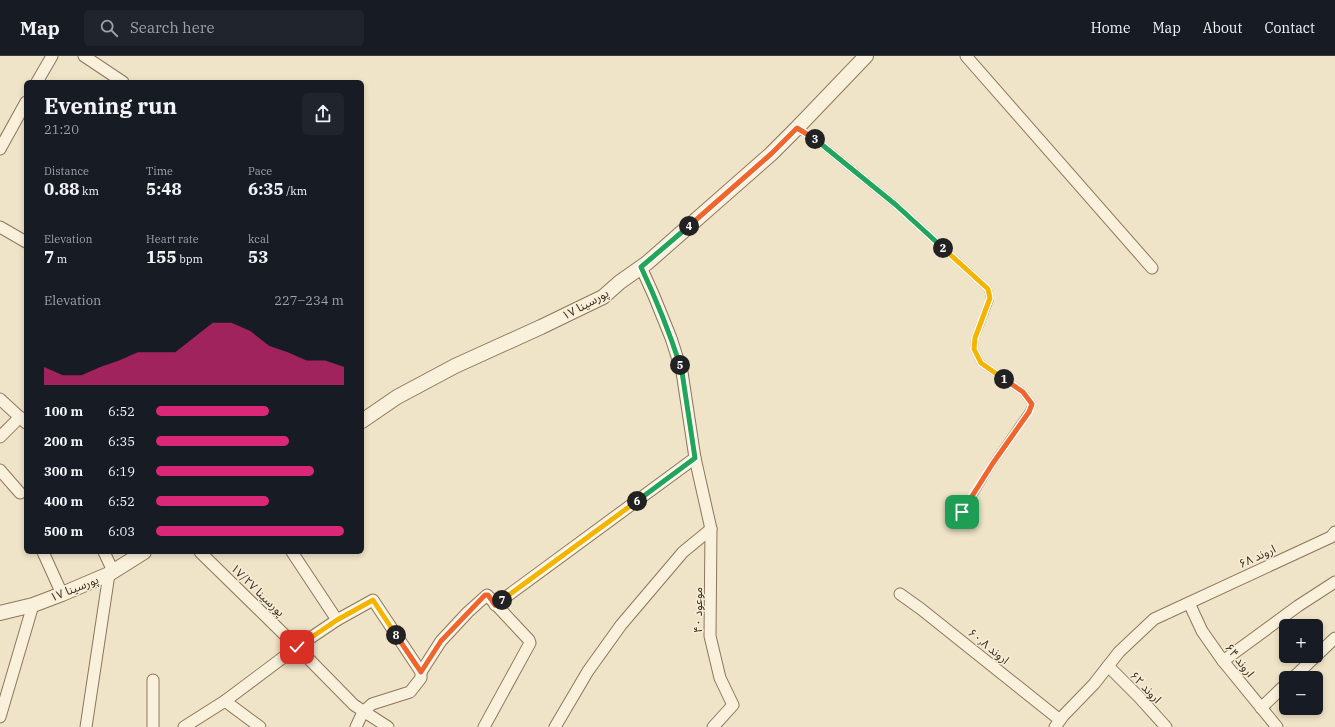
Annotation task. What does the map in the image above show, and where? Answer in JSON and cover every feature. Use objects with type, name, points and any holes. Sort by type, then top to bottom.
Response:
[{"type":"street","points":[[38,80],[52,56]]},
{"type":"street","points":[[84,56],[120,80]]},
{"type":"street","name":"پورسینا ۱۷","points":[[364,420],[397,397],[455,366],[548,324],[603,297],[620,282],[641,267],[771,154],[866,56]]},
{"type":"street","points":[[966,56],[1152,268]]},
{"type":"street","points":[[0,149],[24,108]]},
{"type":"street","points":[[0,227],[24,241]]},
{"type":"street","points":[[555,727],[588,671],[621,625],[683,552],[711,529],[695,458],[682,372],[671,338],[641,267]]},
{"type":"street","points":[[0,399],[23,420],[0,437]]},
{"type":"street","points":[[495,605],[695,458]]},
{"type":"street","points":[[0,470],[20,493]]},
{"type":"street","name":"موعود ۴۰","points":[[711,529],[710,636],[720,678],[733,705],[713,727]]},
{"type":"street","name":"اروند ۶۸","points":[[1057,723],[1119,652],[1154,619],[1331,537],[1335,532]]},
{"type":"street","points":[[44,554],[62,594]]},
{"type":"street","points":[[86,727],[111,572],[105,554]]},
{"type":"street","name":"پورسینا ۱۷","points":[[0,613],[33,605],[62,594],[111,572],[141,554]]},
{"type":"street","name":"پورسینا ۱۷/۲۷","points":[[202,554],[354,705],[388,727]]},
{"type":"street","points":[[293,554],[337,620]]},
{"type":"street","points":[[1223,661],[1298,606],[1335,582]]},
{"type":"street","name":"اروند ۶۰٫۸","points":[[900,594],[921,609],[1057,723]]},
{"type":"street","points":[[356,727],[363,712],[372,704],[410,692],[421,678],[421,672],[441,641],[485,595],[488,595],[495,605],[529,640],[530,643],[484,727]]},
{"type":"street","points":[[184,727],[225,701],[297,647],[337,620],[373,600],[421,672]]},
{"type":"street","name":"اروند ۶۴","points":[[1189,603],[1202,631],[1223,661],[1277,727]]},
{"type":"street","points":[[0,717],[33,605]]},
{"type":"street","points":[[1323,649],[1335,638]]},
{"type":"street","points":[[1300,671],[1309,663]]},
{"type":"street","name":"اروند ۶۲","points":[[1108,666],[1166,727]]},
{"type":"street","points":[[153,680],[153,727]]},
{"type":"street","points":[[1261,708],[1279,691]]},
{"type":"street","points":[[225,701],[260,727]]},
{"type":"lane","points":[[797,128],[815,139],[896,205],[988,289],[990,298],[975,338],[974,349],[981,363],[1023,392],[1032,404],[1029,412],[993,463],[962,512]]},
{"type":"route","points":[[297,647],[337,620],[373,600],[421,672],[441,641],[485,595],[488,595],[495,605],[695,458],[682,372],[671,338],[641,267],[771,154],[797,128],[815,139],[896,205],[988,289],[990,298],[975,338],[974,349],[981,363],[1023,392],[1032,404],[1029,412],[993,463],[962,512]]}]
